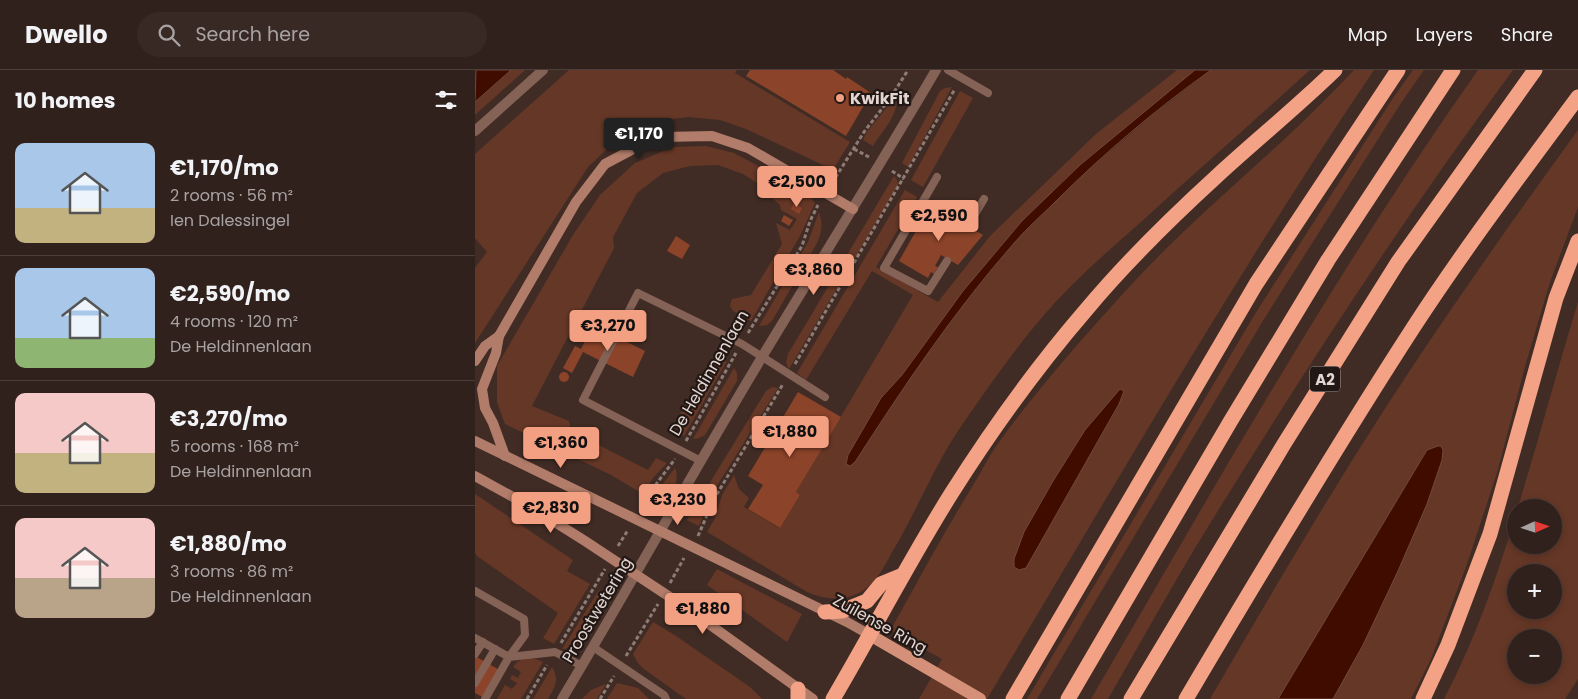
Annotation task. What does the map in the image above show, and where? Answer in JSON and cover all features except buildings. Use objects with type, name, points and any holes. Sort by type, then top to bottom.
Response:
[{"type":"highway","points":[[833,699],[951,495],[997,423],[1043,362],[1086,309],[1138,252],[1217,176],[1310,95],[1335,70]]},
{"type":"highway","points":[[1013,699],[1256,284],[1398,70]]},
{"type":"highway","points":[[1068,699],[1230,422],[1328,260],[1453,70]]},
{"type":"highway","name":"A2","points":[[1131,699],[1284,444],[1398,262],[1535,70]]},
{"type":"highway","points":[[1186,699],[1280,542],[1414,327],[1473,241],[1578,97]]},
{"type":"highway","points":[[1423,699],[1447,645],[1490,534],[1557,298],[1578,241]]},
{"type":"highway","points":[[825,612],[842,611],[867,601],[881,584],[903,575]]},
{"type":"main road","points":[[505,456],[493,423],[485,408],[482,388],[497,353],[499,336],[576,202],[605,164],[637,147],[663,137],[712,136],[748,148],[853,209]]},
{"type":"main road","points":[[475,361],[485,346],[499,336]]},
{"type":"main road","name":"Zuilense Ring","points":[[475,440],[870,635],[980,699]]},
{"type":"main road","points":[[475,476],[531,507],[585,541],[691,611],[763,662],[798,694],[813,699]]},
{"type":"street","points":[[475,131],[543,70]]},
{"type":"street","points":[[701,461],[936,70]]},
{"type":"street","name":"Proostwetering","points":[[562,699],[701,461]]},
{"type":"lane","points":[[948,70],[989,93]]},
{"type":"lane","points":[[937,177],[885,268],[928,292],[947,261]]},
{"type":"lane","points":[[969,224],[984,199]]},
{"type":"lane","points":[[701,461],[583,400],[638,293],[763,356],[825,397]]},
{"type":"lane","points":[[475,590],[524,619],[525,635],[509,656],[485,699]]},
{"type":"lane","points":[[475,654],[479,640],[509,656],[555,652],[582,666]]},
{"type":"lane","points":[[593,647],[664,695],[666,699]]},
{"type":"lane","points":[[475,683],[495,648]]},
{"type":"path","name":"De Heldinnenlaan","points":[[638,512],[648,495],[681,451],[741,344],[802,246],[810,221],[825,193],[864,132],[891,97],[907,70]]},
{"type":"path","points":[[697,536],[714,499],[961,78]]},
{"type":"path","points":[[614,553],[629,528]]},
{"type":"path","points":[[668,586],[687,553]]},
{"type":"path","points":[[594,587],[609,562]]},
{"type":"path","points":[[649,620],[658,603]]},
{"type":"shaded area","points":[[476,70],[511,70],[475,102]]},
{"type":"shaded area","points":[[511,70],[525,70],[475,115],[475,102]]},
{"type":"shaded area","points":[[569,70],[737,70],[735,73],[850,142],[834,168],[823,165],[746,129],[720,120],[688,117],[665,120],[625,132],[588,167],[475,343],[475,268],[487,252],[475,238],[475,154]]},
{"type":"shaded area","points":[[1177,70],[1195,70],[1080,165],[1022,221],[963,291],[902,375],[881,398],[850,466],[855,462],[910,378],[967,300],[1016,240],[1080,177],[1151,116],[1211,70],[1310,70],[1096,263],[1069,288],[1041,319],[1001,370],[954,438],[883,569],[873,582],[857,594],[843,598],[814,595],[707,532],[714,520],[722,495],[734,475],[739,489],[749,498],[744,507],[779,528],[800,495],[796,492],[913,295],[872,271],[806,380],[797,373],[905,190],[917,197],[876,267],[938,302],[990,236],[1096,134]]},
{"type":"shaded area","points":[[1195,70],[1211,70],[1170,100],[1111,149],[1015,242],[951,321],[855,462],[850,466],[846,464],[848,455],[881,398],[902,375],[963,291],[1022,221],[1080,165]]},
{"type":"shaded area","points":[[1354,70],[1374,70],[1224,303],[987,699],[919,699],[942,659],[890,631],[998,444],[1048,379],[1131,285]]},
{"type":"shaded area","points":[[1413,70],[1424,70],[1401,103],[1264,319],[1037,699],[1027,699],[1255,314],[1393,98]]},
{"type":"shaded area","points":[[1478,70],[1513,70],[1429,187],[1271,426],[1195,548],[1108,699],[1091,699],[1326,301],[1375,223]]},
{"type":"shaded area","points":[[952,87],[908,167],[902,163],[940,91]]},
{"type":"shaded area","points":[[960,91],[973,98],[923,187],[911,180]]},
{"type":"shaded area","points":[[896,96],[897,103],[893,116],[873,146],[863,140],[867,132]]},
{"type":"shaded area","points":[[1578,130],[1578,207],[1550,282],[1497,473],[1466,567],[1431,659],[1411,699],[1210,699],[1318,516],[1386,407],[1480,267]]},
{"type":"shaded area","points":[[706,146],[734,153],[806,192],[815,203],[801,234],[751,321],[733,311],[730,306],[732,299],[751,295],[782,244],[776,223],[790,230],[797,219],[781,210],[780,205],[764,187],[743,174],[718,165],[690,166],[663,173],[637,193],[613,237],[614,248],[532,406],[569,421],[571,431],[648,470],[656,458],[667,463],[653,478],[643,494],[611,475],[505,424],[497,402],[497,366],[573,235],[600,195],[635,163],[673,147]]},
{"type":"shaded area","points":[[894,176],[898,185],[789,369],[786,363],[788,354]]},
{"type":"shaded area","points":[[819,212],[821,228],[817,243],[772,321],[767,325],[759,326],[808,242]]},
{"type":"shaded area","points":[[1578,302],[1578,679],[1565,699],[1444,699],[1466,654],[1485,608],[1507,542],[1507,554],[1563,554],[1563,499],[1520,499]]},
{"type":"shaded area","points":[[723,359],[727,361],[684,436],[679,433],[675,423],[711,362]]},
{"type":"shaded area","points":[[734,368],[737,373],[737,381],[705,435],[693,439]]},
{"type":"shaded area","points":[[772,387],[778,388],[715,489],[699,526],[687,520],[766,391]]},
{"type":"shaded area","points":[[1120,389],[1124,391],[1119,404],[1026,568],[1019,570],[1014,567],[1014,559],[1024,532],[1085,430]]},
{"type":"shaded area","points":[[1441,446],[1443,450],[1442,460],[1427,504],[1363,645],[1333,699],[1278,699],[1427,450]]},
{"type":"shaded area","points":[[675,468],[676,483],[663,505],[651,499]]},
{"type":"shaded area","points":[[475,494],[573,560],[567,571],[590,584],[554,644],[543,638],[558,613],[475,553]]},
{"type":"shaded area","points":[[717,569],[802,614],[787,642],[707,585]]},
{"type":"shaded area","points":[[599,590],[609,596],[580,645],[574,648],[562,649]]},
{"type":"shaded area","points":[[653,622],[750,687],[762,699],[686,699],[644,669],[633,654]]},
{"type":"shaded area","points":[[525,658],[533,658],[543,662],[521,699],[497,699],[505,685],[512,689],[517,683],[510,679],[512,675],[518,678],[521,672],[513,667],[517,662]]},
{"type":"shaded area","points":[[552,667],[556,680],[548,699],[533,699]]},
{"type":"shaded area","points":[[617,683],[638,688],[649,699],[607,699]]},
{"type":"shaded area","points":[[606,684],[597,699],[582,699],[591,690]]},
{"type":"place","name":"KwikFit","points":[[840,98]]}]
